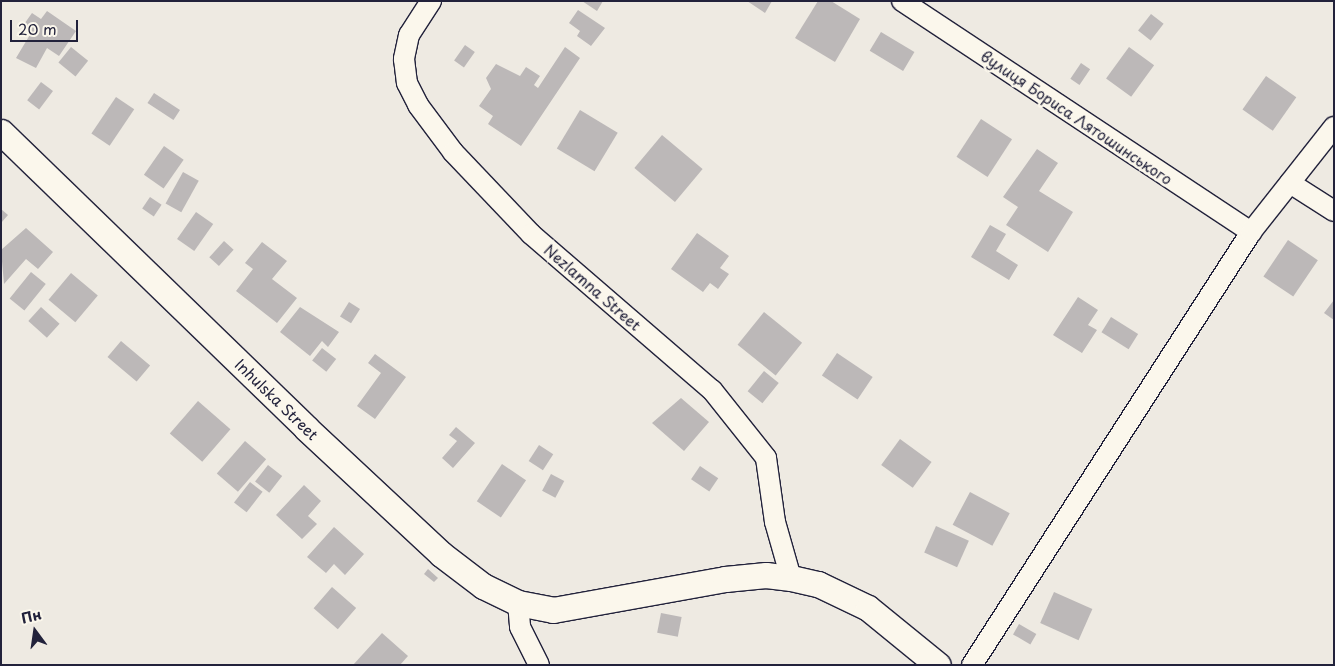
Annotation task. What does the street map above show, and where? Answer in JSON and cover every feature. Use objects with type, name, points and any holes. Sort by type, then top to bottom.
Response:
[{"type":"street","name":"Nezlamna Street","points":[[432,1],[409,35],[404,59],[407,83],[418,105],[453,152],[531,234],[712,390],[766,458],[775,522],[791,578]]},
{"type":"street","name":"вулиця Бориса Лятошинського","points":[[902,1],[1251,232]]},
{"type":"street","points":[[972,665],[1251,232],[1334,126]]},
{"type":"street","name":"Inhulska Street","points":[[1,132],[442,554],[483,586],[518,602]]},
{"type":"street","points":[[1290,183],[1334,211]]},
{"type":"street","points":[[539,665],[520,627],[518,602],[553,610],[725,579],[766,575],[818,584],[868,608],[938,665]]},
{"type":"building","points":[[582,1],[603,1],[597,11]]},
{"type":"building","points":[[747,1],[772,1],[765,13]]},
{"type":"building","points":[[818,1],[831,1],[860,19],[835,62],[795,38]]},
{"type":"building","points":[[578,10],[605,28],[591,46],[577,36],[580,31],[569,23]]},
{"type":"building","points":[[47,11],[76,31],[59,56],[47,48],[36,68],[16,58],[31,33],[22,27],[32,13],[41,19]]},
{"type":"building","points":[[1151,14],[1164,24],[1151,40],[1138,31]]},
{"type":"building","points":[[881,32],[914,52],[903,71],[870,51]]},
{"type":"building","points":[[465,45],[475,52],[464,67],[454,61]]},
{"type":"building","points":[[71,47],[88,61],[76,76],[58,63]]},
{"type":"building","points":[[565,47],[580,58],[521,146],[488,124],[493,116],[479,106],[491,89],[486,78],[496,64],[520,76],[526,67],[540,76],[534,85],[538,88]]},
{"type":"building","points":[[1129,47],[1154,65],[1131,97],[1106,79]]},
{"type":"building","points":[[1081,63],[1090,69],[1079,85],[1070,79]]},
{"type":"building","points":[[1266,76],[1296,97],[1273,131],[1242,110]]},
{"type":"building","points":[[41,82],[53,91],[39,109],[27,100]]},
{"type":"building","points":[[154,93],[180,110],[173,120],[147,103]]},
{"type":"building","points":[[116,97],[134,109],[110,146],[91,133]]},
{"type":"building","points":[[580,110],[618,133],[595,171],[557,149]]},
{"type":"building","points":[[981,119],[1012,139],[988,177],[956,157]]},
{"type":"building","points":[[662,135],[703,169],[675,202],[634,168]]},
{"type":"building","points":[[164,146],[184,160],[164,188],[144,175]]},
{"type":"building","points":[[1037,149],[1058,163],[1039,191],[1073,212],[1048,252],[1006,225],[1018,207],[1003,197]]},
{"type":"building","points":[[183,172],[199,181],[181,212],[166,203]]},
{"type":"building","points":[[150,197],[162,205],[154,216],[142,209]]},
{"type":"building","points":[[1,209],[8,215],[1,223]]},
{"type":"building","points":[[196,212],[213,224],[194,251],[177,239]]},
{"type":"building","points":[[990,225],[1006,234],[996,251],[1018,265],[1009,280],[971,257]]},
{"type":"building","points":[[26,228],[53,252],[38,269],[26,259],[4,284],[1,250]]},
{"type":"building","points":[[697,233],[729,256],[720,268],[729,274],[718,289],[710,283],[703,292],[671,269]]},
{"type":"building","points":[[1288,240],[1318,260],[1293,297],[1263,276]]},
{"type":"building","points":[[224,241],[234,250],[219,266],[209,257]]},
{"type":"building","points":[[262,242],[287,261],[272,279],[297,298],[277,323],[236,291],[253,269],[245,263]]},
{"type":"building","points":[[31,272],[46,284],[24,310],[10,298]]},
{"type":"building","points":[[71,273],[98,295],[75,322],[49,300]]},
{"type":"building","points":[[1078,297],[1098,310],[1088,325],[1097,330],[1082,353],[1053,335]]},
{"type":"building","points":[[1334,300],[1334,320],[1324,313]]},
{"type":"building","points":[[349,302],[360,309],[351,323],[340,316]]},
{"type":"building","points":[[41,307],[60,324],[47,338],[28,321]]},
{"type":"building","points":[[300,307],[339,332],[328,347],[322,341],[310,356],[280,332]]},
{"type":"building","points":[[764,312],[802,343],[776,375],[738,345]]},
{"type":"building","points":[[1111,317],[1138,334],[1129,349],[1101,332]]},
{"type":"building","points":[[121,341],[150,365],[137,382],[108,357]]},
{"type":"building","points":[[322,348],[336,359],[326,372],[312,361]]},
{"type":"building","points":[[837,353],[873,377],[858,399],[822,375]]},
{"type":"building","points":[[375,354],[406,377],[375,419],[357,406],[381,373],[368,363]]},
{"type":"building","points":[[764,371],[779,383],[762,403],[748,391]]},
{"type":"building","points":[[681,398],[709,422],[684,451],[652,423]]},
{"type":"building","points":[[198,401],[230,429],[202,462],[170,433]]},
{"type":"building","points":[[456,427],[475,443],[453,468],[442,458],[457,441],[449,435]]},
{"type":"building","points":[[900,439],[932,462],[913,488],[881,465]]},
{"type":"building","points":[[245,441],[266,459],[238,492],[217,473]]},
{"type":"building","points":[[539,445],[553,454],[543,470],[529,461]]},
{"type":"building","points":[[502,464],[526,480],[501,518],[477,501]]},
{"type":"building","points":[[268,465],[282,476],[269,493],[255,482]]},
{"type":"building","points":[[700,466],[718,478],[709,492],[691,479]]},
{"type":"building","points":[[551,474],[564,481],[555,498],[542,491]]},
{"type":"building","points":[[250,482],[263,492],[247,512],[234,502]]},
{"type":"building","points":[[304,485],[321,501],[308,516],[317,524],[302,539],[276,515]]},
{"type":"building","points":[[970,492],[1010,513],[992,546],[953,525]]},
{"type":"building","points":[[936,526],[969,541],[957,567],[924,552]]},
{"type":"building","points":[[334,527],[364,554],[345,575],[334,564],[326,573],[307,557]]},
{"type":"building","points":[[428,569],[438,578],[434,582],[424,574]]},
{"type":"building","points":[[332,587],[356,608],[338,629],[314,608]]},
{"type":"building","points":[[1054,592],[1092,609],[1079,640],[1040,623]]},
{"type":"building","points":[[661,613],[682,617],[678,637],[657,633]]},
{"type":"building","points":[[1019,624],[1036,634],[1030,644],[1013,634]]},
{"type":"building","points":[[382,633],[408,656],[400,665],[353,665]]}]
